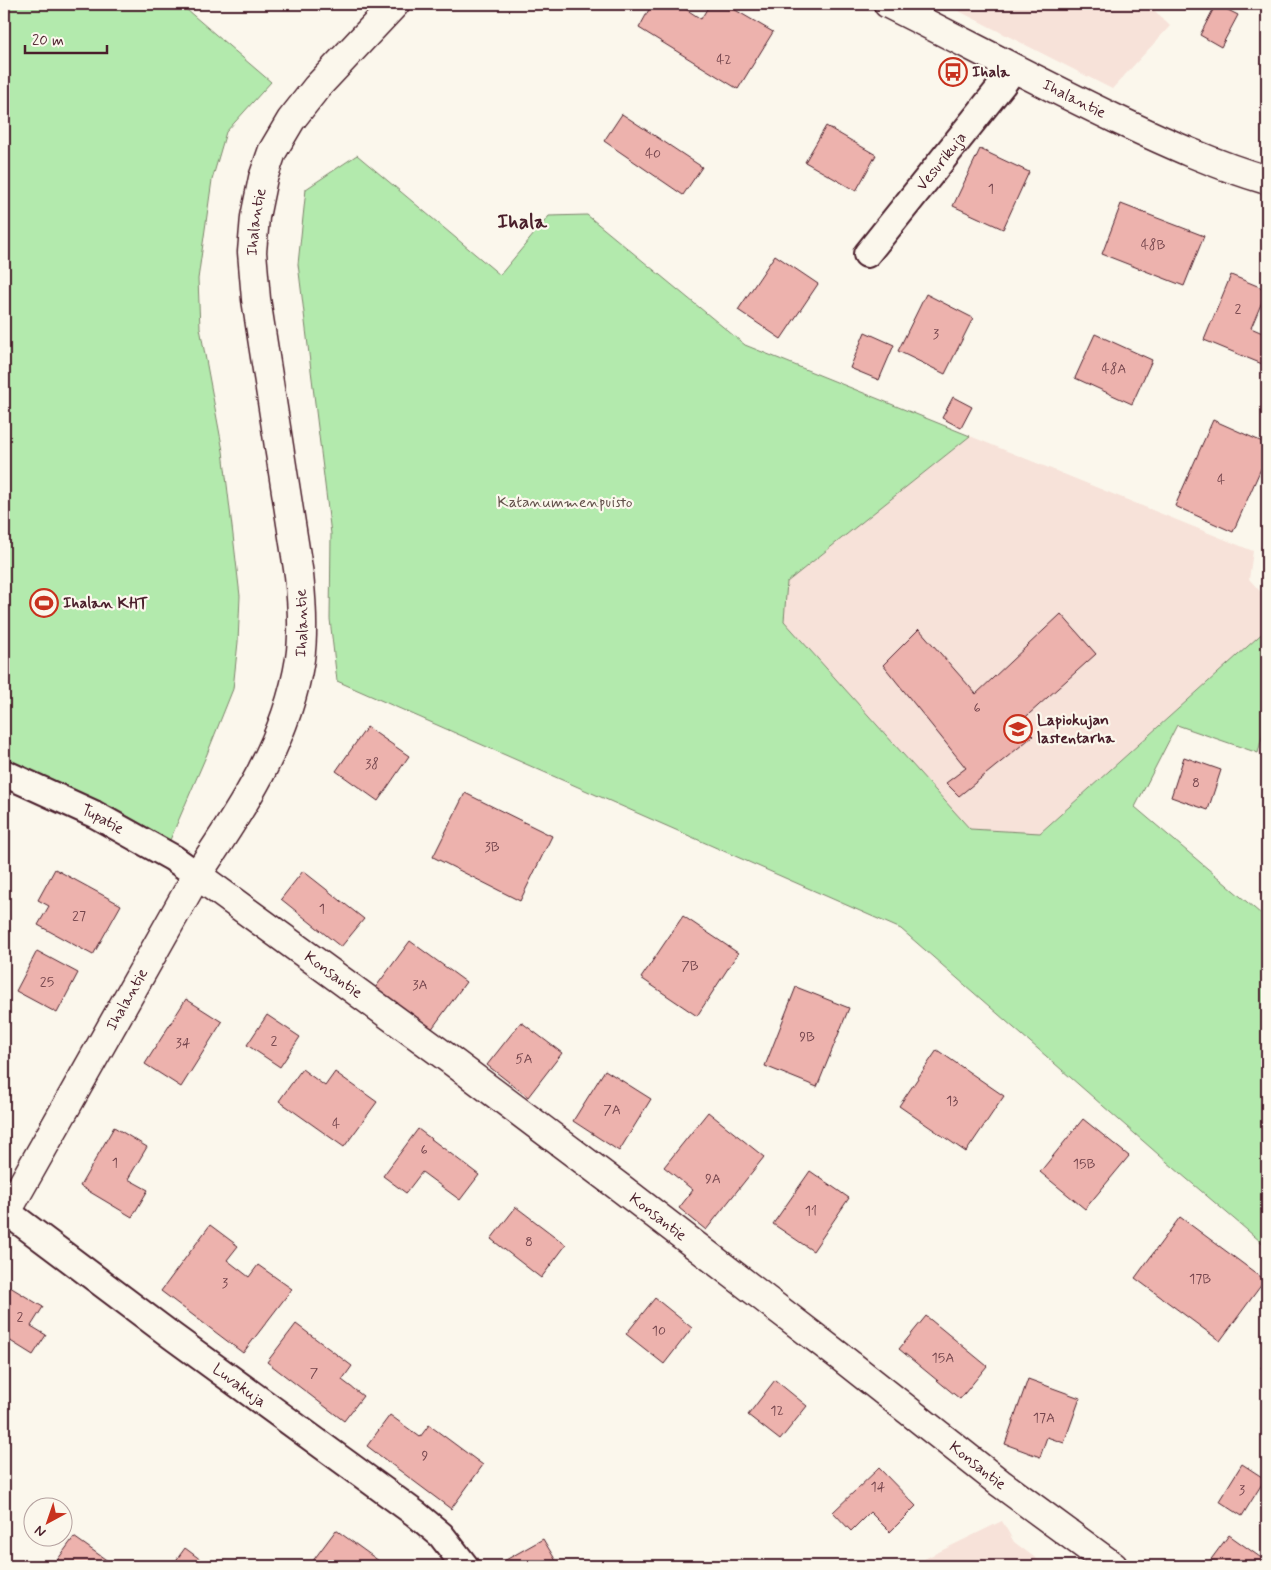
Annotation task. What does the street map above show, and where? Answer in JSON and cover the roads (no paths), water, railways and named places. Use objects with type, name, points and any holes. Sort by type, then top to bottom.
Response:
[{"type":"street","name":"Ihalantie","points":[[5,1214],[197,875],[260,777],[278,736],[291,698],[300,659],[303,617],[299,576],[256,299],[252,252],[255,217],[263,178],[272,152],[291,120],[317,87],[395,4]]},
{"type":"street","name":"Ihalantie","points":[[888,4],[1080,102],[1154,137],[1202,157],[1267,180]]},
{"type":"street","name":"Vesurikuja","points":[[867,254],[1014,68]]},
{"type":"street","name":"Tupatie","points":[[4,773],[94,814],[173,858],[197,875]]},
{"type":"street","name":"Konsantie","points":[[197,875],[442,1054],[622,1189],[1000,1483],[1113,1566]]},
{"type":"street","name":"Luvakuja","points":[[5,1214],[416,1514],[441,1535],[465,1566]]},
{"type":"place","name":"Ihala","points":[[953,72]]},
{"type":"place","name":"Ihalan KHT","points":[[44,603]]},
{"type":"place","name":"Lapiokujan lastentarha","points":[[1018,729]]},
{"type":"district","name":"Ihala","points":[[522,222]]},
{"type":"park label","name":"Katanummenpuisto","points":[[565,502]]}]
